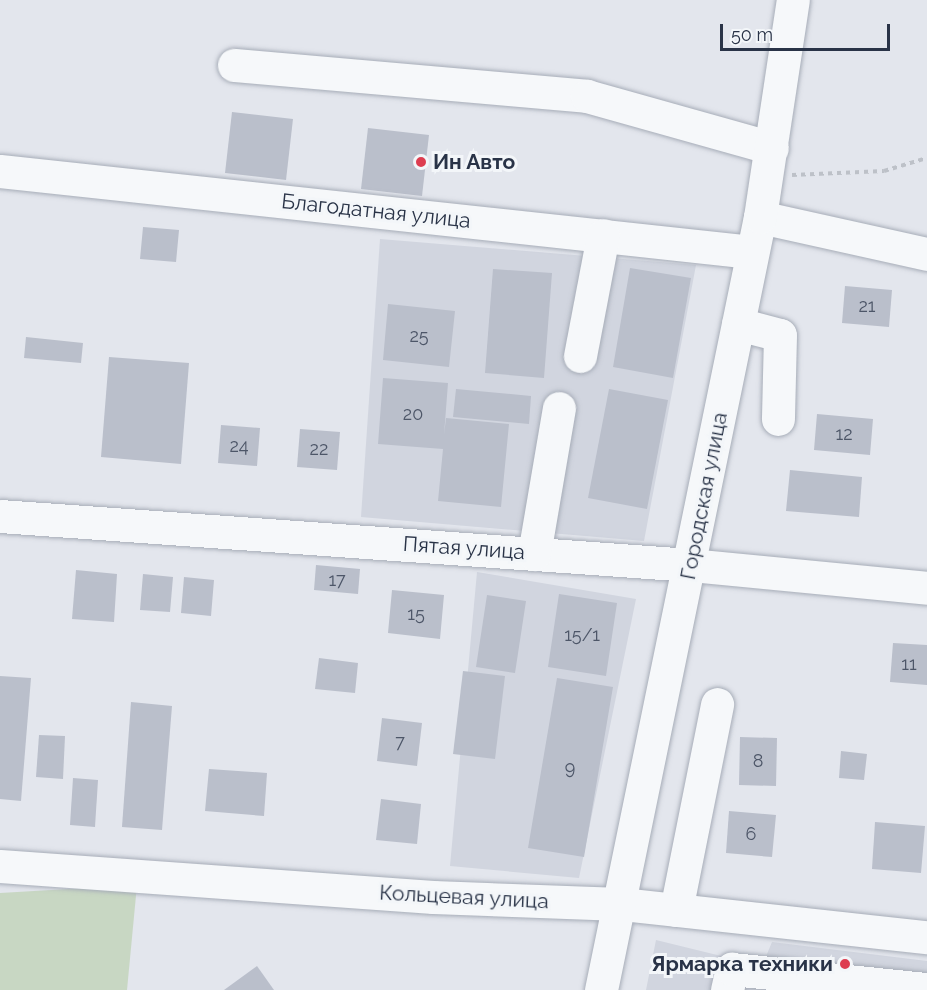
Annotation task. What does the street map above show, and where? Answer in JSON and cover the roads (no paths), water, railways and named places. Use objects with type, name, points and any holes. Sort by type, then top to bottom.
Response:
[{"type":"street","name":"Городская улица","points":[[601,990],[621,904],[760,217],[793,0]]},
{"type":"street","points":[[234,65],[587,96],[770,162]]},
{"type":"street","name":"Благодатная улица","points":[[0,171],[752,252]]},
{"type":"street","points":[[760,217],[927,254]]},
{"type":"street","points":[[580,356],[603,235]]},
{"type":"street","points":[[738,324],[780,335],[778,419]]},
{"type":"street","points":[[534,554],[559,408]]},
{"type":"street","name":"Пятая улица","points":[[0,516],[690,565],[927,588]]},
{"type":"street","points":[[676,909],[717,704]]},
{"type":"street","name":"Кольцевая улица","points":[[0,866],[433,897],[621,904],[927,937]]},
{"type":"street","points":[[727,990],[732,969],[927,989]]},
{"type":"place","name":"Ин Авто","points":[[421,162]]},
{"type":"place","name":"Ярмарка техники","points":[[845,964]]}]
